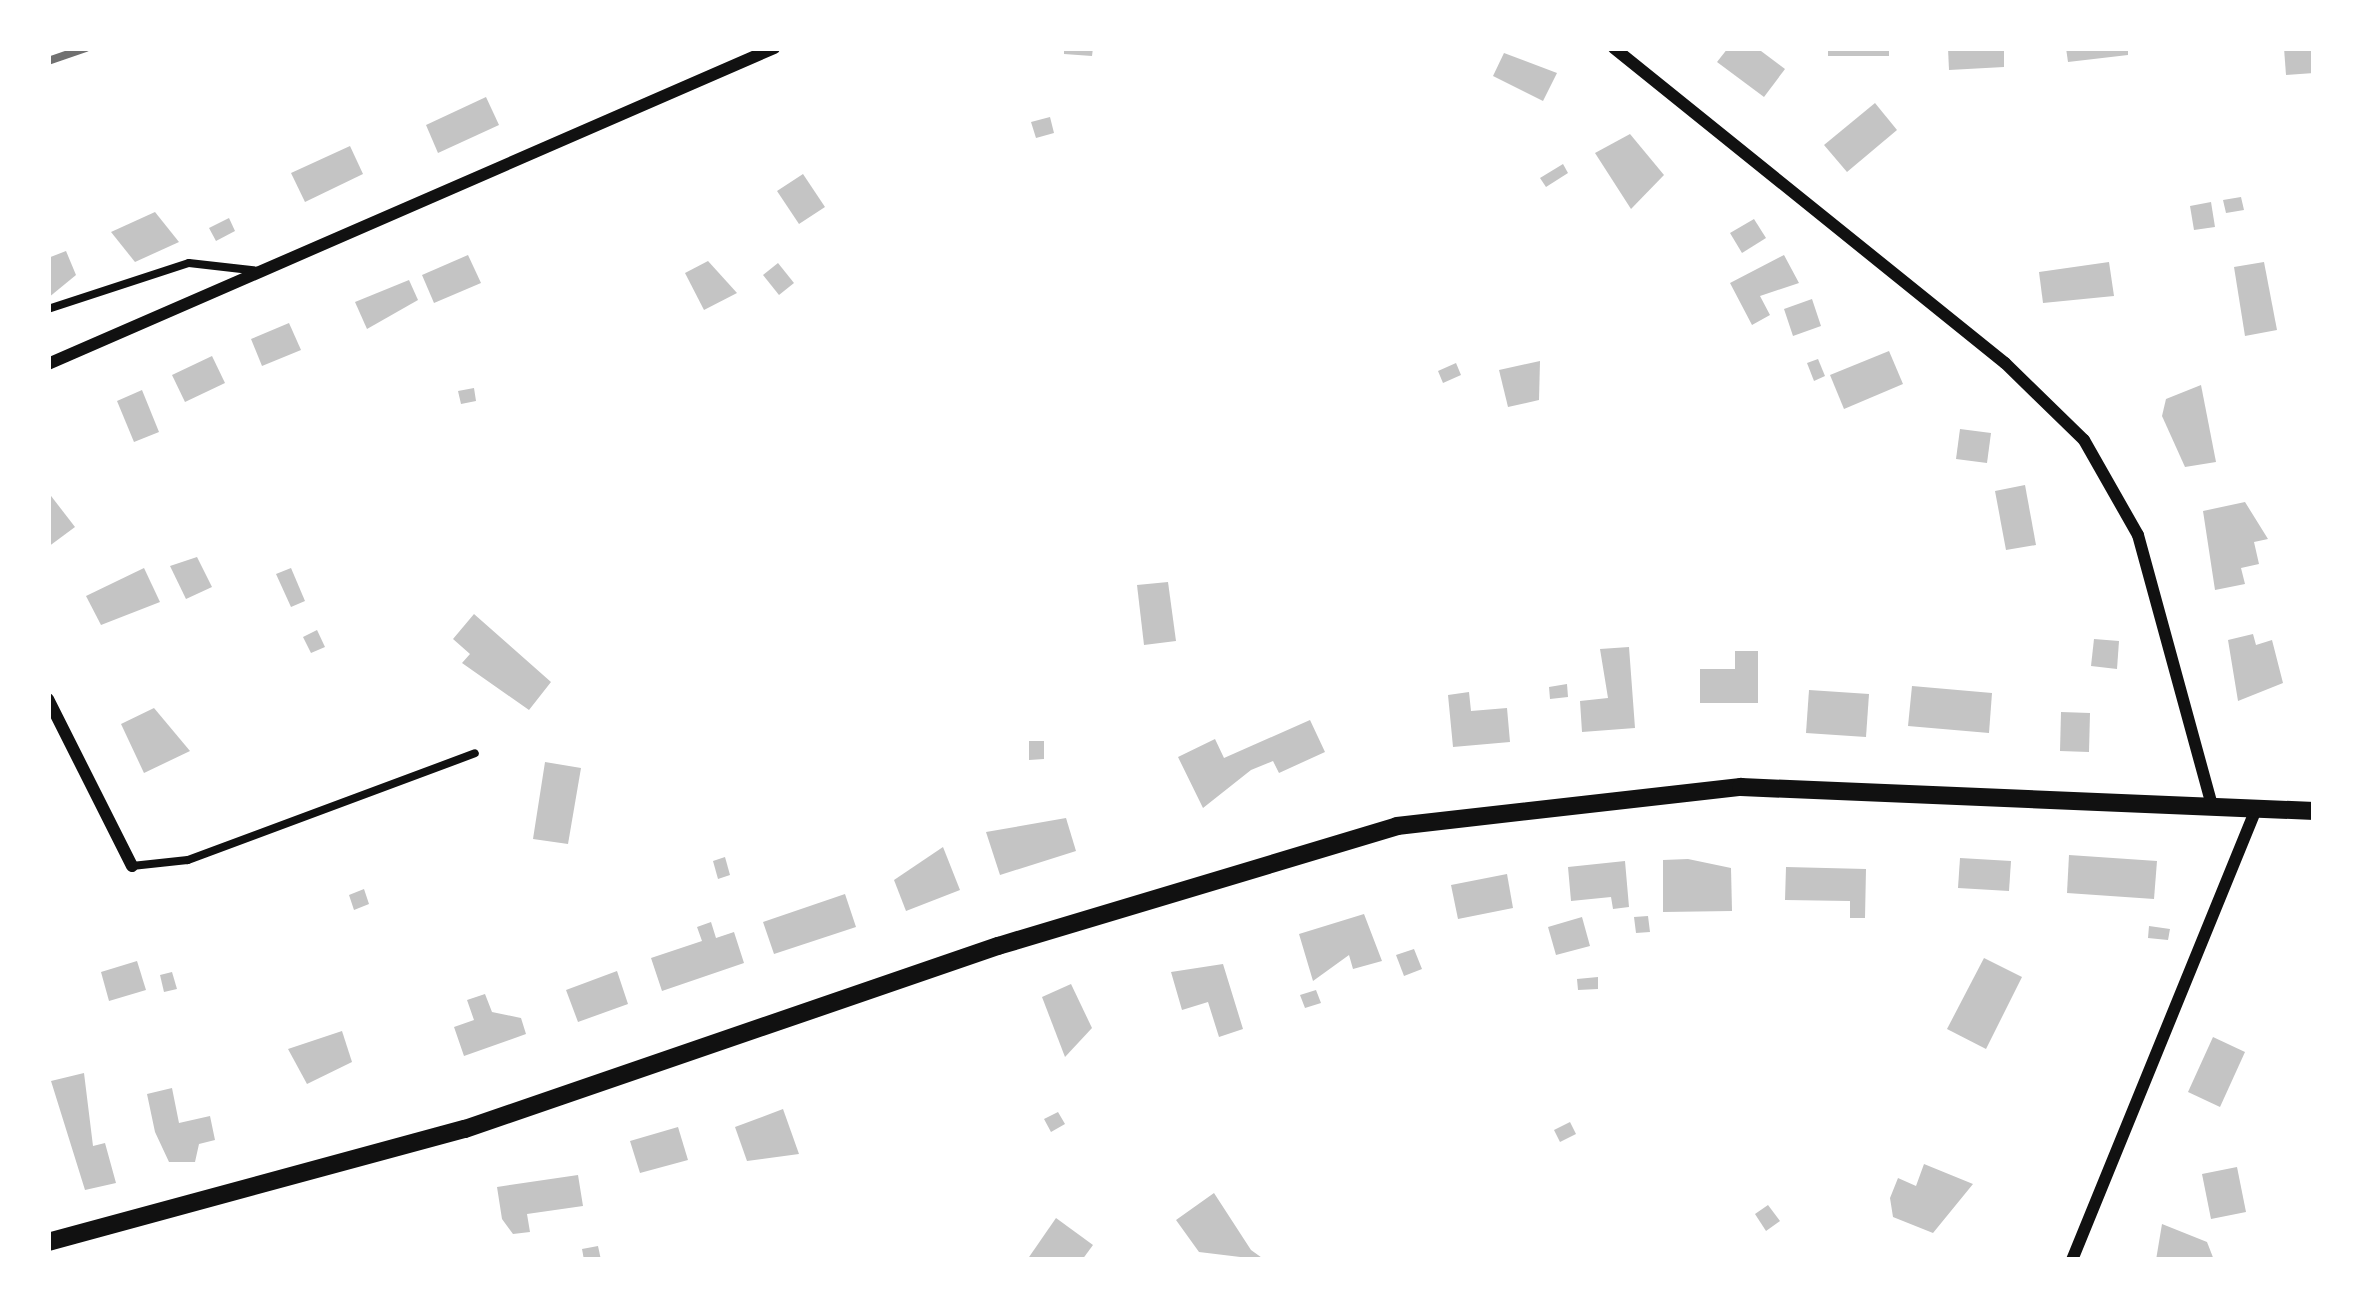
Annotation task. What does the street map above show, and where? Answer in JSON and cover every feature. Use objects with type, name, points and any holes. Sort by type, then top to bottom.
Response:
[{"type":"street","points":[[48,364],[774,48]]},
{"type":"street","points":[[1614,48],[2005,363],[2098,458],[2148,561],[2214,812]]},
{"type":"street","points":[[48,699],[132,866]]},
{"type":"street","points":[[48,1242],[465,1129],[998,946],[1397,826],[1742,787],[2214,812],[2314,811]]},
{"type":"street","points":[[2072,1260],[2255,812]]},
{"type":"lane","points":[[48,309],[189,263],[263,273]]},
{"type":"lane","points":[[132,866],[188,860],[475,754]]},
{"type":"building","points":[[1064,48],[1093,48],[1092,56],[1064,54]]},
{"type":"building","points":[[1728,48],[1757,48],[1785,69],[1764,97],[1717,62]]},
{"type":"building","points":[[1828,48],[1889,48],[1889,56],[1828,56]]},
{"type":"building","points":[[1948,48],[2004,48],[2004,67],[1949,70]]},
{"type":"building","points":[[2066,48],[2128,48],[2128,55],[2068,62]]},
{"type":"building","points":[[2284,48],[2314,48],[2314,73],[2286,75]]},
{"type":"building","points":[[1504,53],[1557,73],[1543,101],[1493,76]]},
{"type":"building","points":[[486,97],[499,125],[438,153],[426,125]]},
{"type":"building","points":[[1875,103],[1897,130],[1847,172],[1824,145]]},
{"type":"building","points":[[1050,117],[1054,133],[1036,138],[1031,122]]},
{"type":"building","points":[[1630,134],[1664,175],[1631,209],[1595,153]]},
{"type":"building","points":[[350,146],[363,174],[305,202],[291,173]]},
{"type":"building","points":[[1563,164],[1568,173],[1546,187],[1540,178]]},
{"type":"building","points":[[803,174],[825,207],[799,224],[777,191]]},
{"type":"building","points":[[2241,197],[2244,210],[2226,213],[2223,200]]},
{"type":"building","points":[[2211,202],[2215,227],[2194,230],[2190,206]]},
{"type":"building","points":[[155,212],[179,242],[135,262],[111,232]]},
{"type":"building","points":[[229,218],[235,231],[216,241],[209,228]]},
{"type":"building","points":[[1754,219],[1766,238],[1742,253],[1730,233]]},
{"type":"building","points":[[66,251],[76,275],[48,298],[48,258]]},
{"type":"building","points":[[468,255],[481,283],[434,303],[422,275]]},
{"type":"building","points":[[1784,255],[1799,283],[1760,296],[1770,315],[1752,325],[1730,283]]},
{"type":"building","points":[[708,261],[737,293],[704,310],[685,273]]},
{"type":"building","points":[[2109,262],[2114,296],[2043,303],[2039,272]]},
{"type":"building","points":[[2264,262],[2277,330],[2245,336],[2234,267]]},
{"type":"building","points":[[778,263],[794,283],[779,295],[763,275]]},
{"type":"building","points":[[409,280],[418,300],[367,329],[355,302]]},
{"type":"building","points":[[1812,299],[1821,326],[1793,336],[1784,309]]},
{"type":"building","points":[[289,323],[301,350],[262,366],[251,339]]},
{"type":"building","points":[[1889,351],[1903,384],[1844,409],[1830,375]]},
{"type":"building","points":[[212,356],[225,383],[185,402],[172,375]]},
{"type":"building","points":[[1818,359],[1825,376],[1814,381],[1807,363]]},
{"type":"building","points":[[1540,361],[1539,400],[1508,407],[1499,370]]},
{"type":"building","points":[[1456,363],[1461,375],[1443,383],[1438,371]]},
{"type":"building","points":[[2201,385],[2216,462],[2185,467],[2162,416],[2166,399]]},
{"type":"building","points":[[474,388],[476,401],[461,404],[458,391]]},
{"type":"building","points":[[142,390],[159,432],[134,442],[117,401]]},
{"type":"building","points":[[1960,429],[1991,433],[1987,463],[1956,459]]},
{"type":"building","points":[[2025,485],[2036,545],[2006,550],[1995,491]]},
{"type":"building","points":[[48,492],[75,527],[48,547]]},
{"type":"building","points":[[2245,502],[2268,539],[2254,542],[2259,564],[2241,568],[2245,584],[2215,590],[2203,511]]},
{"type":"building","points":[[197,557],[212,587],[186,599],[170,566]]},
{"type":"building","points":[[144,568],[160,602],[101,625],[86,596]]},
{"type":"building","points":[[291,568],[305,601],[291,607],[276,574]]},
{"type":"building","points":[[1168,582],[1176,641],[1144,645],[1137,585]]},
{"type":"building","points":[[474,614],[551,682],[529,710],[462,663],[470,654],[453,639]]},
{"type":"building","points":[[317,630],[325,647],[311,653],[303,637]]},
{"type":"building","points":[[2253,634],[2256,645],[2272,640],[2283,683],[2238,701],[2228,640]]},
{"type":"building","points":[[2094,639],[2119,641],[2117,669],[2091,666]]},
{"type":"building","points":[[1629,647],[1635,728],[1582,732],[1580,701],[1608,698],[1600,649]]},
{"type":"building","points":[[1735,651],[1758,651],[1758,703],[1700,703],[1700,669],[1735,669]]},
{"type":"building","points":[[1567,684],[1568,697],[1550,699],[1549,687]]},
{"type":"building","points":[[1912,686],[1992,693],[1989,733],[1908,726]]},
{"type":"building","points":[[1809,690],[1869,694],[1866,737],[1806,733]]},
{"type":"building","points":[[1469,692],[1471,711],[1507,708],[1510,742],[1453,747],[1448,695]]},
{"type":"building","points":[[154,708],[190,751],[144,773],[121,724]]},
{"type":"building","points":[[2061,712],[2090,713],[2089,752],[2060,751]]},
{"type":"building","points":[[1310,720],[1325,752],[1279,773],[1273,761],[1251,770],[1203,808],[1178,757],[1215,739],[1224,758]]},
{"type":"building","points":[[1029,741],[1044,741],[1044,759],[1029,760]]},
{"type":"building","points":[[545,762],[581,768],[568,844],[533,839]]},
{"type":"building","points":[[1066,818],[1076,851],[1000,875],[986,832]]},
{"type":"building","points":[[943,847],[960,890],[906,911],[894,880]]},
{"type":"building","points":[[2069,855],[2157,861],[2154,899],[2067,893]]},
{"type":"building","points":[[725,857],[730,875],[718,879],[713,861]]},
{"type":"building","points":[[1960,858],[2011,861],[2009,891],[1958,888]]},
{"type":"building","points":[[1688,859],[1731,868],[1732,911],[1663,912],[1663,860]]},
{"type":"building","points":[[1625,861],[1629,907],[1613,909],[1611,897],[1571,901],[1568,867]]},
{"type":"building","points":[[1786,867],[1866,869],[1865,918],[1850,918],[1850,901],[1785,900]]},
{"type":"building","points":[[1507,874],[1513,908],[1458,919],[1451,885]]},
{"type":"building","points":[[364,889],[369,904],[354,910],[349,895]]},
{"type":"building","points":[[845,894],[856,927],[774,954],[763,922]]},
{"type":"building","points":[[1364,914],[1382,961],[1353,969],[1349,955],[1313,981],[1299,934]]},
{"type":"building","points":[[1648,916],[1650,932],[1636,933],[1634,917]]},
{"type":"building","points":[[1582,917],[1590,946],[1556,955],[1548,927]]},
{"type":"building","points":[[711,922],[716,938],[734,932],[744,963],[662,991],[651,958],[702,941],[697,927]]},
{"type":"building","points":[[2149,926],[2170,929],[2168,940],[2148,938]]},
{"type":"building","points":[[1414,949],[1422,969],[1404,976],[1396,955]]},
{"type":"building","points":[[1984,958],[2022,977],[1986,1049],[1947,1029]]},
{"type":"building","points":[[137,961],[146,990],[109,1001],[101,972]]},
{"type":"building","points":[[1223,964],[1243,1029],[1219,1037],[1208,1002],[1182,1010],[1171,972]]},
{"type":"building","points":[[617,971],[628,1004],[578,1022],[566,990]]},
{"type":"building","points":[[172,972],[177,989],[164,992],[160,975]]},
{"type":"building","points":[[1598,977],[1598,989],[1578,990],[1577,979]]},
{"type":"building","points":[[1071,984],[1092,1028],[1065,1057],[1042,997]]},
{"type":"building","points":[[1316,990],[1321,1003],[1305,1008],[1300,995]]},
{"type":"building","points":[[485,994],[492,1012],[521,1018],[526,1034],[464,1056],[454,1027],[474,1020],[467,1000]]},
{"type":"building","points":[[342,1031],[352,1062],[307,1084],[288,1049]]},
{"type":"building","points":[[2213,1037],[2245,1052],[2220,1107],[2188,1092]]},
{"type":"building","points":[[84,1073],[93,1146],[105,1143],[116,1183],[85,1190],[51,1081]]},
{"type":"building","points":[[172,1088],[179,1123],[210,1116],[215,1140],[199,1144],[195,1162],[169,1162],[155,1132],[147,1094]]},
{"type":"building","points":[[783,1109],[799,1154],[747,1161],[735,1127]]},
{"type":"building","points":[[1058,1112],[1065,1124],[1051,1132],[1044,1119]]},
{"type":"building","points":[[1570,1122],[1576,1134],[1560,1142],[1554,1130]]},
{"type":"building","points":[[678,1127],[688,1160],[640,1173],[630,1141]]},
{"type":"building","points":[[1924,1164],[1973,1184],[1933,1233],[1893,1217],[1890,1198],[1898,1178],[1916,1186]]},
{"type":"building","points":[[2237,1167],[2246,1212],[2211,1219],[2202,1174]]},
{"type":"building","points":[[578,1175],[583,1206],[527,1214],[530,1232],[513,1234],[502,1219],[497,1187]]},
{"type":"building","points":[[1214,1193],[1251,1250],[1265,1260],[1199,1252],[1176,1220]]},
{"type":"building","points":[[1768,1205],[1780,1221],[1766,1231],[1755,1214]]},
{"type":"building","points":[[1056,1218],[1093,1245],[1082,1260],[1027,1260]]},
{"type":"building","points":[[2162,1224],[2207,1242],[2214,1260],[2156,1260]]},
{"type":"building","points":[[598,1246],[601,1260],[584,1260],[582,1249]]},
{"type":"railway","points":[[48,61],[86,48]]}]
